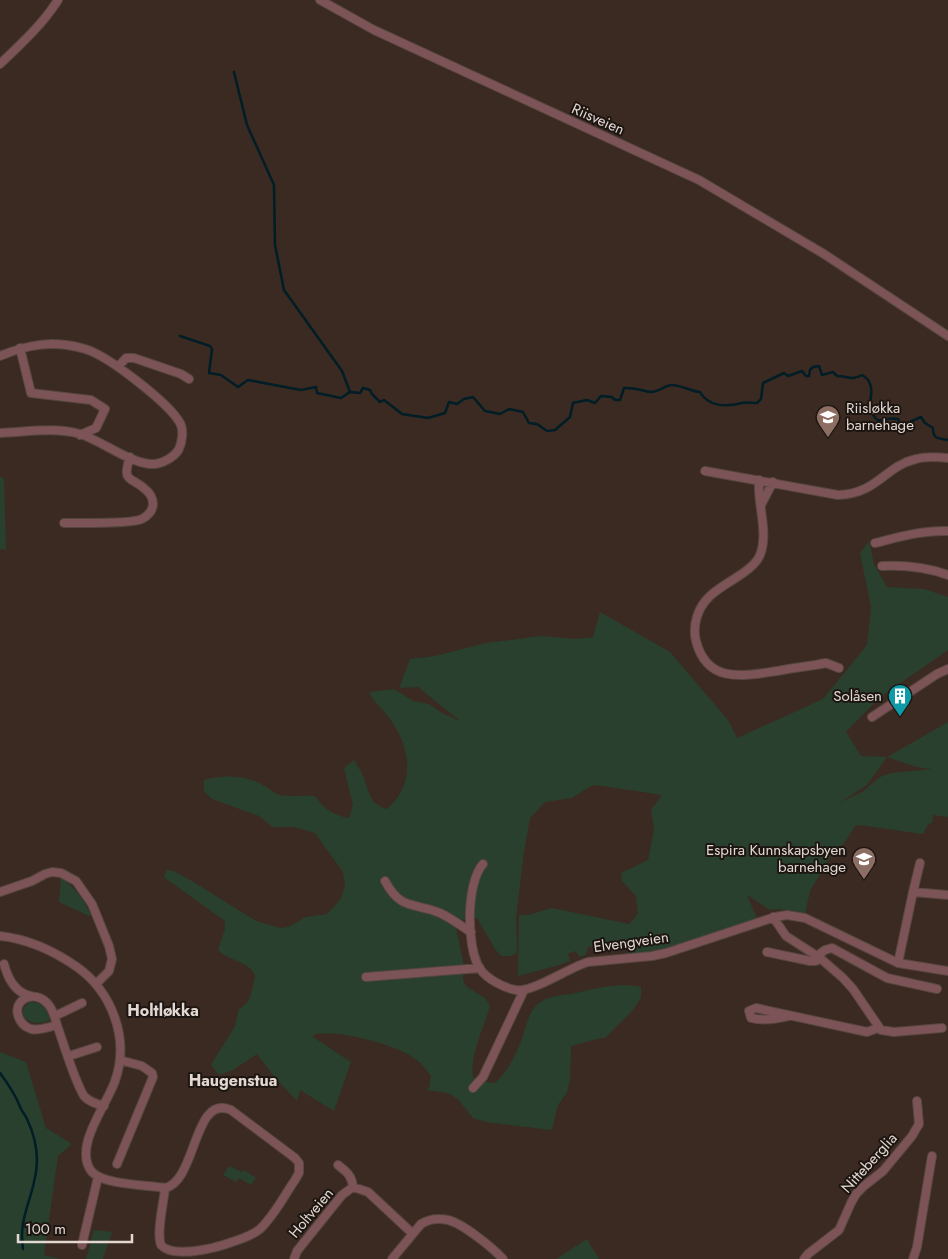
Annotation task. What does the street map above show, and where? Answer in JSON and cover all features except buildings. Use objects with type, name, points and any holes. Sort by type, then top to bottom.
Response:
[{"type":"street","points":[[0,64],[31,34],[58,0]]},
{"type":"street","name":"Riisveien","points":[[320,0],[374,30],[699,180],[779,226],[948,336]]},
{"type":"street","points":[[0,356],[20,348],[37,345],[62,344],[87,349],[118,367],[170,410],[181,424],[182,433],[178,451],[170,458],[150,464],[80,434],[50,431],[0,433]]},
{"type":"street","points":[[20,348],[31,394],[91,400],[105,409],[96,428],[80,434]]},
{"type":"street","points":[[118,367],[126,358],[134,358],[181,374],[189,379]]},
{"type":"street","points":[[64,523],[131,521],[142,519],[150,512],[153,505],[151,495],[146,489],[130,480],[127,472],[130,457]]},
{"type":"street","points":[[705,471],[838,495],[853,494],[867,489],[900,466],[916,459],[948,458]]},
{"type":"street","points":[[759,480],[758,496],[761,505],[763,541],[760,555],[756,562],[711,596],[700,609],[695,636],[698,650],[707,664],[724,674],[742,676],[826,663],[839,668]]},
{"type":"street","points":[[761,505],[773,482]]},
{"type":"street","points":[[875,544],[928,531],[948,531]]},
{"type":"street","points":[[882,566],[899,565],[924,568],[948,575]]},
{"type":"street","points":[[872,717],[937,674],[948,670]]},
{"type":"street","points":[[898,963],[920,863]]},
{"type":"street","points":[[474,1088],[483,1077],[524,990],[518,990],[496,982],[480,968],[475,953],[470,911],[472,892],[478,870],[483,864]]},
{"type":"street","points":[[0,892],[52,872],[61,873],[76,880],[92,904],[109,946],[112,959],[109,971],[96,984]]},
{"type":"street","points":[[385,881],[388,888],[402,902],[441,914],[471,932]]},
{"type":"street","points":[[913,892],[948,895]]},
{"type":"street","name":"Elvengveien","points":[[524,990],[577,964],[666,953],[773,917],[786,915],[805,918],[898,963],[948,971]]},
{"type":"street","points":[[773,917],[786,936],[837,972],[852,988],[878,1028],[884,1032],[942,1028]]},
{"type":"street","points":[[0,936],[21,940],[53,952],[87,974],[96,984],[112,1009],[119,1035],[120,1060],[116,1080],[85,1149],[88,1165],[98,1177],[112,1181],[170,1187],[181,1177],[206,1117],[214,1108],[219,1107],[231,1110],[295,1158],[299,1164],[299,1173],[296,1180],[260,1229],[250,1236],[201,1254],[188,1256],[176,1254],[164,1248],[161,1243],[160,1225],[166,1188]]},
{"type":"street","points":[[767,952],[816,961],[825,950],[832,948],[887,978],[937,989]]},
{"type":"street","points":[[4,964],[11,983],[22,993],[42,999],[47,1003],[55,1016],[80,1089],[90,1101],[104,1106]]},
{"type":"street","points":[[366,977],[480,968]]},
{"type":"street","points":[[31,996],[25,998],[19,1004],[18,1012],[21,1022],[30,1029],[36,1030],[57,1025]]},
{"type":"street","points":[[55,1016],[82,1003]]},
{"type":"street","points":[[790,1016],[867,1032],[878,1028]]},
{"type":"street","points":[[69,1056],[97,1047]]},
{"type":"street","points":[[117,1164],[153,1077],[152,1073],[142,1066],[120,1060]]},
{"type":"street","name":"Nitteberglia","points":[[804,1259],[839,1230],[856,1194],[883,1171],[912,1136],[919,1124],[917,1101]]},
{"type":"street","points":[[913,1259],[917,1247],[932,1156]]},
{"type":"street","name":"Holtveien","points":[[338,1165],[352,1179],[353,1187]]},
{"type":"street","points":[[82,1245],[98,1177]]},
{"type":"street","name":"Holtveien","points":[[353,1187],[368,1192],[412,1234]]},
{"type":"street","name":"Holtveien","points":[[294,1259],[297,1251],[342,1195],[353,1187]]},
{"type":"street","points":[[392,1259],[412,1234],[427,1220],[449,1220],[458,1224],[496,1251],[503,1259]]},
{"type":"green space","points":[[0,476],[4,479],[6,550],[0,549]]},
{"type":"green space","points":[[869,541],[874,564],[887,587],[924,589],[948,597],[948,650],[879,698],[846,732],[861,756],[887,757],[948,722],[948,817],[933,815],[932,823],[928,824],[922,834],[860,825],[855,826],[845,842],[830,857],[810,891],[805,915],[788,910],[770,910],[747,895],[757,918],[669,948],[629,955],[626,940],[588,947],[586,955],[579,957],[576,951],[568,954],[570,961],[518,976],[519,915],[528,915],[552,908],[629,924],[638,914],[636,896],[622,881],[621,873],[648,860],[654,829],[651,810],[662,795],[596,785],[589,787],[572,798],[545,802],[530,818],[516,918],[517,953],[511,956],[501,956],[477,918],[461,920],[456,927],[463,962],[463,980],[467,987],[485,998],[490,1005],[475,1049],[473,1077],[479,1081],[495,1083],[499,1079],[516,1053],[532,1011],[535,1006],[544,1000],[610,986],[641,987],[641,998],[632,1011],[605,1038],[571,1046],[570,1079],[567,1092],[558,1105],[552,1130],[486,1122],[473,1118],[458,1099],[448,1093],[426,1090],[429,1088],[431,1076],[418,1061],[409,1055],[384,1044],[339,1034],[315,1034],[313,1037],[351,1062],[334,1111],[300,1090],[297,1101],[275,1078],[257,1054],[233,1070],[219,1075],[211,1065],[235,1026],[239,1009],[249,999],[255,978],[254,973],[245,965],[218,950],[225,929],[225,921],[165,878],[167,870],[174,871],[192,881],[256,921],[280,928],[288,927],[306,917],[327,914],[340,900],[345,886],[343,872],[315,833],[294,827],[273,827],[259,816],[212,799],[204,791],[204,780],[237,777],[257,782],[280,795],[315,796],[329,811],[349,818],[353,805],[344,768],[354,760],[371,797],[381,807],[387,809],[397,798],[403,787],[407,775],[407,762],[401,737],[369,692],[394,689],[413,701],[429,704],[442,713],[460,721],[418,687],[399,688],[410,659],[435,656],[486,643],[541,636],[576,639],[593,637],[600,612],[670,652],[728,720],[737,738],[823,699],[867,645],[871,607],[860,553]],"holes":[[[887,757],[916,767],[932,769],[891,773],[880,777],[862,792],[839,803],[867,785]]]},
{"type":"green space","points":[[61,878],[79,894],[91,915],[89,916],[59,902]]},
{"type":"green space","points":[[30,1002],[38,1003],[44,1007],[50,1020],[36,1023],[26,1019],[23,1011]]},
{"type":"green space","points":[[0,1052],[26,1062],[46,1128],[72,1144],[58,1156],[44,1255],[60,1259],[0,1259]]},
{"type":"green space","points":[[229,1166],[242,1172],[244,1170],[256,1178],[251,1185],[239,1178],[236,1182],[223,1175]]},
{"type":"green space","points":[[94,1230],[112,1232],[103,1259],[86,1259]]},
{"type":"green space","points":[[587,1239],[599,1259],[556,1259]]},
{"type":"waterway","points":[[234,72],[247,125],[274,185],[275,245],[284,290],[342,371],[350,392]]},
{"type":"waterway","points":[[180,336],[210,346],[212,349],[209,373],[221,375],[238,387],[248,380],[301,390],[316,387],[317,393],[341,398],[350,392],[360,393],[363,388],[370,390],[380,402],[384,400],[402,414],[428,418],[445,413],[449,402],[457,404],[464,399],[473,397],[485,411],[500,414],[509,409],[523,412],[529,423],[537,424],[547,431],[555,430],[570,417],[573,403],[587,400],[595,403],[601,396],[620,400],[624,388],[651,392],[673,385],[700,392],[708,401],[718,405],[757,403],[761,399],[763,383],[784,373],[788,376],[802,371],[806,376],[809,376],[810,370],[813,367],[819,366],[822,375],[833,372],[837,376],[852,378],[862,375],[866,378],[871,389],[869,406],[872,414],[878,420],[898,419],[900,425],[903,425],[921,417],[925,423],[933,428],[935,437],[948,440]]},
{"type":"waterway","points":[[0,1073],[27,1118],[36,1150],[36,1174],[23,1223],[23,1249]]},
{"type":"place","name":"Riisløkka barnehage","points":[[828,438]]},
{"type":"place","name":"Solåsen","points":[[900,717]]},
{"type":"place","name":"Espira Kunnskapsbyen barnehage","points":[[864,880]]},
{"type":"district","name":"Holtløkka","points":[[163,1010]]},
{"type":"district","name":"Haugenstua","points":[[233,1080]]}]
